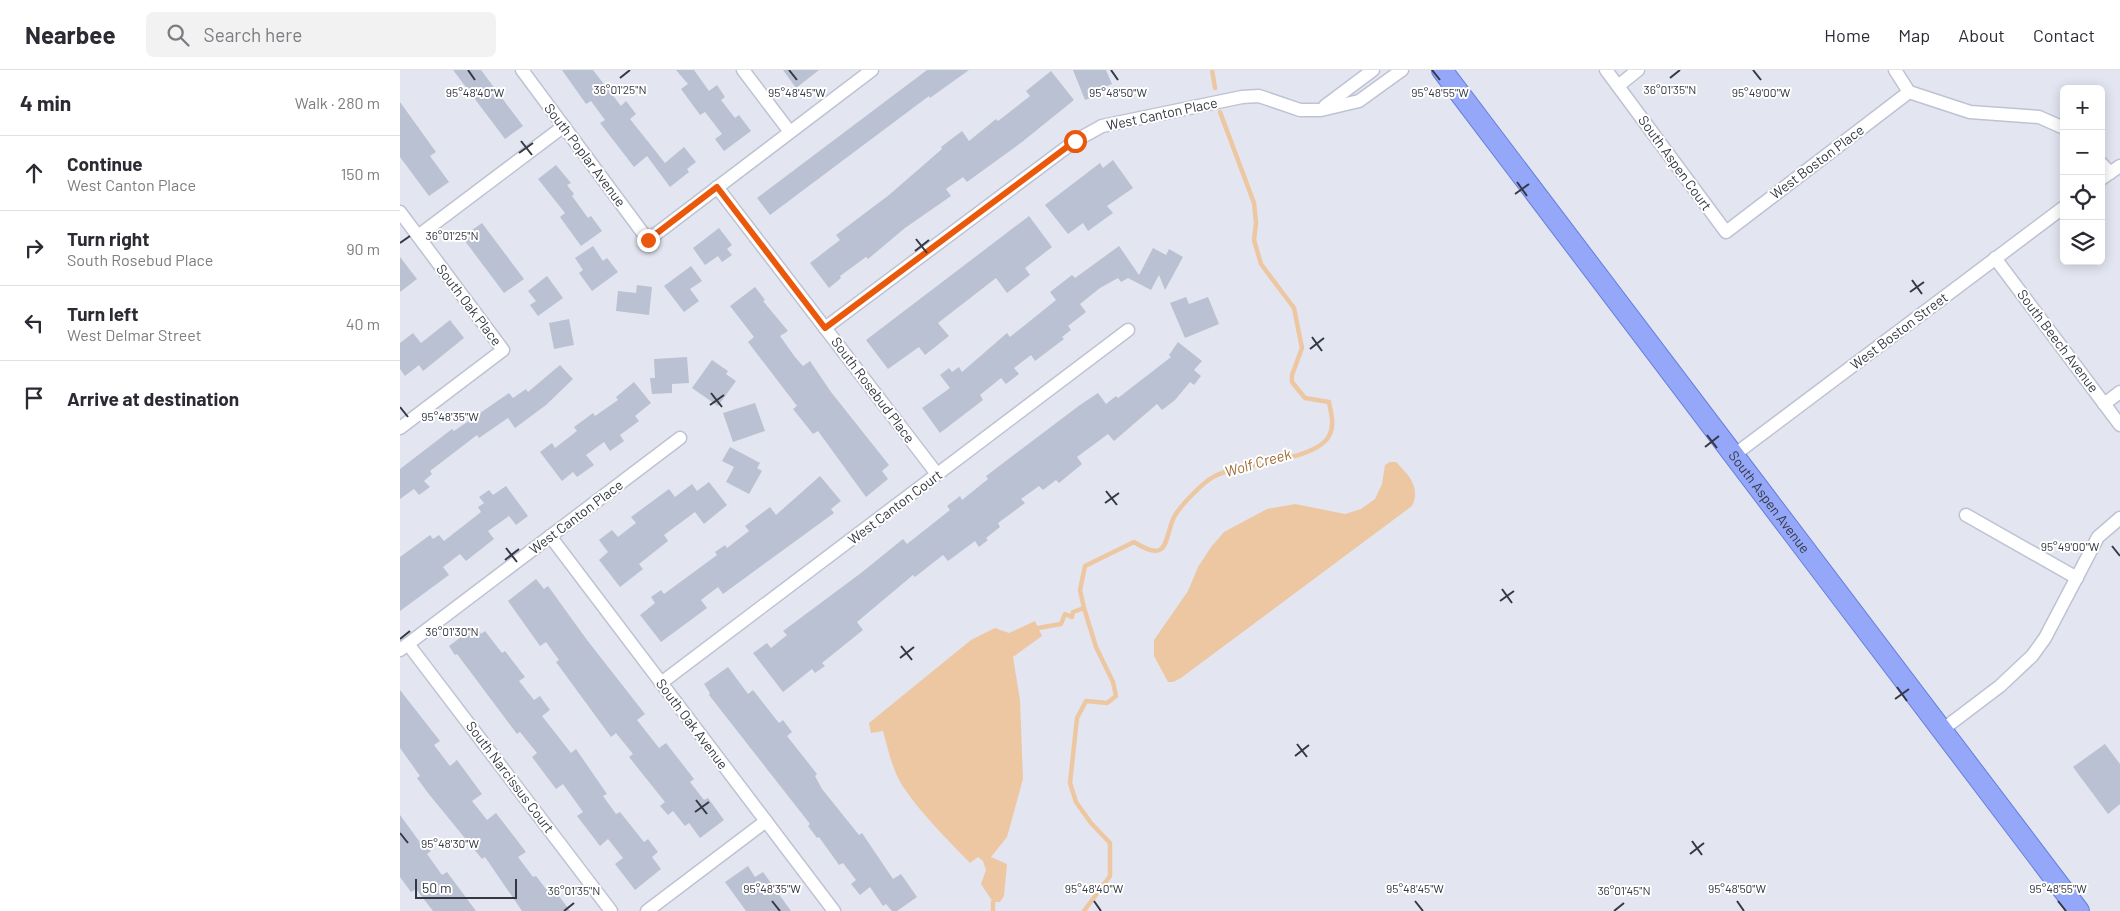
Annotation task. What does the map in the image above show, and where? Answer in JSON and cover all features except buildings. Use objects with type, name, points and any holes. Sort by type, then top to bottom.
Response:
[{"type":"main road","name":"South Aspen Avenue","points":[[1442,70],[2079,911]]},
{"type":"street","name":"South Poplar Avenue","points":[[522,70],[648,240],[717,187]]},
{"type":"street","points":[[743,70],[790,132]]},
{"type":"street","points":[[717,187],[872,70]]},
{"type":"street","points":[[1321,110],[1373,70]]},
{"type":"street","name":"West Canton Place","points":[[825,328],[1075,141],[1102,126],[1242,96],[1259,96],[1300,110],[1321,110],[1359,101],[1402,70]]},
{"type":"street","name":"South Aspen Court","points":[[1606,70],[1726,232]]},
{"type":"street","points":[[1618,86],[1638,70]]},
{"type":"street","points":[[1895,70],[1909,92],[1970,112],[2039,117],[2060,126]]},
{"type":"street","name":"West Boston Place","points":[[1726,232],[1909,92]]},
{"type":"street","points":[[418,236],[564,126]]},
{"type":"street","name":"South Rosebud Place","points":[[717,187],[937,474]]},
{"type":"street","name":"West Boston Street","points":[[1734,455],[2060,210]]},
{"type":"street","name":"South Oak Place","points":[[400,212],[503,350],[400,428]]},
{"type":"street","name":"South Beech Avenue","points":[[1995,258],[2120,424]]},
{"type":"street","name":"West Canton Court","points":[[661,683],[1128,330]]},
{"type":"street","points":[[2104,404],[2120,392]]},
{"type":"street","name":"West Canton Place","points":[[404,647],[680,438]]},
{"type":"street","points":[[1966,515],[2077,578]]},
{"type":"street","points":[[1942,730],[2000,686],[2032,656],[2045,638],[2098,537],[2120,518]]},
{"type":"street","name":"South Oak Avenue","points":[[550,536],[834,911]]},
{"type":"street","name":"South Narcissus Court","points":[[404,647],[611,911]]},
{"type":"street","points":[[647,911],[766,821]]},
{"type":"shaded area","points":[[1390,462],[1396,462],[1412,482],[1415,493],[1412,506],[1181,678],[1168,682],[1154,656],[1154,640],[1188,591],[1198,567],[1224,532],[1267,509],[1295,504],[1345,514],[1361,509],[1375,499],[1382,484],[1385,465]]},
{"type":"shaded area","points":[[1035,621],[1042,636],[1013,657],[1020,700],[1023,779],[1007,837],[991,857],[1007,864],[1004,896],[1000,902],[993,902],[981,884],[986,870],[983,861],[978,857],[970,863],[917,806],[902,785],[896,772],[883,731],[871,733],[869,723],[971,640],[995,628],[1009,633]]},
{"type":"waterway","points":[[1212,70],[1215,88]]},
{"type":"waterway","name":"Wolf Creek","points":[[1084,911],[1110,876],[1110,843],[1091,823],[1076,802],[1070,783],[1077,718],[1086,701],[1107,703],[1116,696],[1113,682],[1096,647],[1084,608],[1080,590],[1085,566],[1134,542],[1154,551],[1160,550],[1164,546],[1177,512],[1210,479],[1227,471],[1276,461],[1309,451],[1321,445],[1329,436],[1332,428],[1329,402],[1305,398],[1292,382],[1292,375],[1302,348],[1294,308],[1261,264],[1254,240],[1256,223],[1254,203],[1220,112]]},
{"type":"waterway","points":[[1038,628],[1061,624],[1065,614],[1072,617],[1073,612],[1084,608]]},
{"type":"waterway","points":[[993,902],[993,911]]},
{"type":"route","points":[[648,240],[717,187],[825,328],[1075,141]]}]
